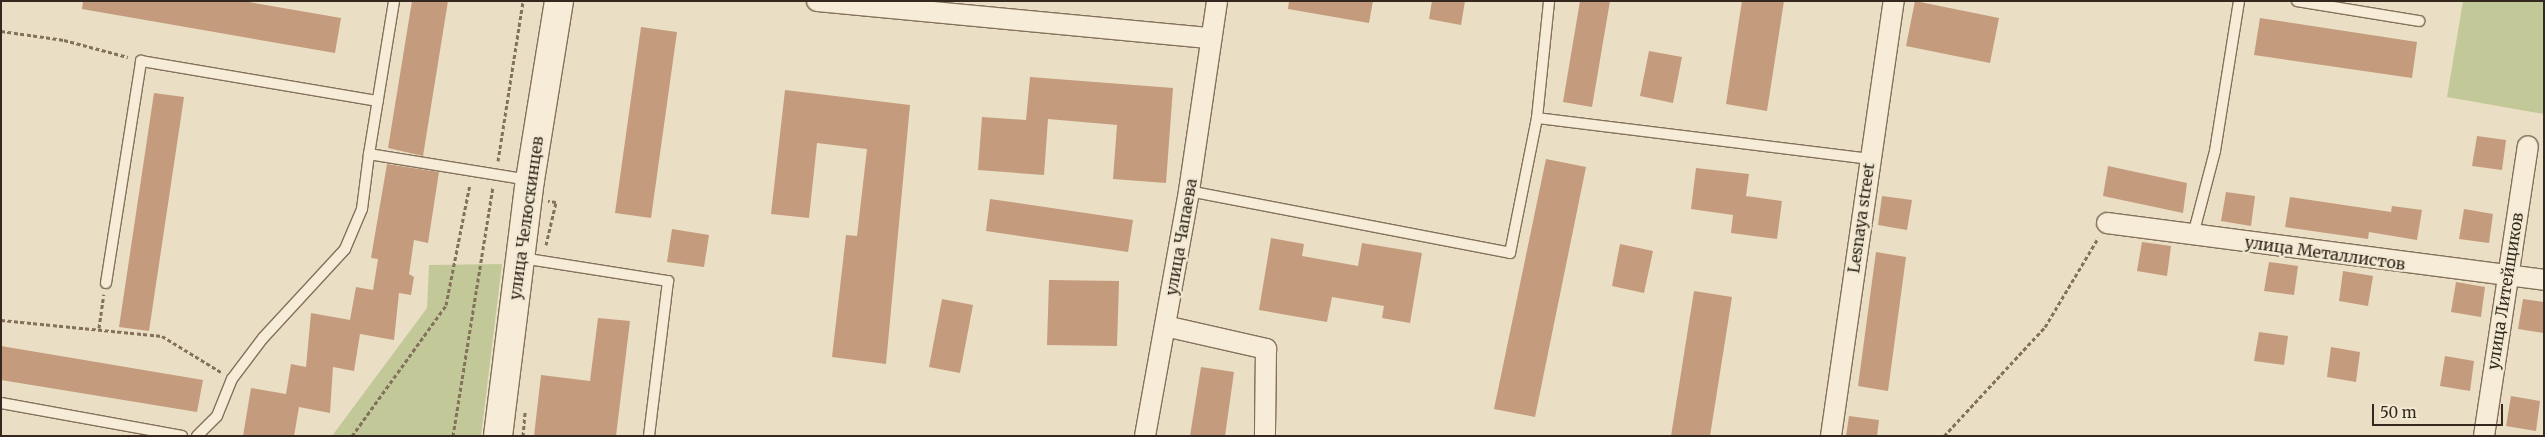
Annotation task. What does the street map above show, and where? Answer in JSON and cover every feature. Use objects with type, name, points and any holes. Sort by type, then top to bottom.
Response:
[{"type":"street","name":"улица Челюскинцев","points":[[498,436],[530,180],[559,1]]},
{"type":"street","points":[[818,1],[1211,38]]},
{"type":"street","name":"улица Чапаева","points":[[1145,436],[1189,191],[1217,1]]},
{"type":"street","name":"Lesnaya street","points":[[1831,436],[1869,159],[1894,1]]},
{"type":"street","name":"улица Литейщиков","points":[[2484,436],[2506,277],[2528,146]]},
{"type":"street","name":"улица Металлистов","points":[[2106,223],[2506,277],[2544,280]]},
{"type":"street","points":[[1165,326],[1266,349],[1265,436]]},
{"type":"lane","points":[[197,436],[216,416],[232,379],[263,338],[345,249],[362,209],[394,1]]},
{"type":"lane","points":[[1189,191],[1510,253],[1537,118],[1549,1]]},
{"type":"lane","points":[[2194,235],[2215,151],[2239,1]]},
{"type":"lane","points":[[2296,1],[2342,5],[2419,20]]},
{"type":"lane","points":[[106,283],[141,61],[378,101]]},
{"type":"lane","points":[[1537,118],[1869,159]]},
{"type":"lane","points":[[369,154],[530,180]]},
{"type":"lane","points":[[520,257],[668,281],[649,436]]},
{"type":"lane","points":[[1,403],[182,436]]},
{"type":"path","points":[[453,436],[523,1]]},
{"type":"path","points":[[1,31],[64,40],[141,61]]},
{"type":"path","points":[[352,436],[446,304],[473,170]]},
{"type":"path","points":[[1944,436],[2045,327],[2106,223]]},
{"type":"path","points":[[99,328],[106,283]]},
{"type":"path","points":[[1,320],[99,328],[162,336],[232,379]]},
{"type":"green space","points":[[2463,1],[2544,1],[2544,114],[2447,97]]},
{"type":"green space","points":[[502,264],[481,436],[332,436],[427,308],[429,265]]},
{"type":"building","points":[[83,1],[243,1],[341,18],[335,53],[82,9]]},
{"type":"building","points":[[412,1],[448,1],[423,156],[388,148]]},
{"type":"building","points":[[1289,1],[1373,1],[1369,23],[1288,9]]},
{"type":"building","points":[[1432,1],[1465,1],[1461,25],[1429,19]]},
{"type":"building","points":[[1580,1],[1610,1],[1592,107],[1563,102]]},
{"type":"building","points":[[1742,1],[1784,1],[1767,111],[1726,104]]},
{"type":"building","points":[[1915,1],[1999,18],[1990,63],[1906,46]]},
{"type":"building","points":[[2260,18],[2417,42],[2412,78],[2254,55]]},
{"type":"building","points":[[641,27],[677,32],[651,218],[615,213]]},
{"type":"building","points":[[1649,51],[1682,57],[1673,103],[1640,96]]},
{"type":"building","points":[[1030,77],[1173,88],[1166,183],[1113,179],[1117,125],[1048,119],[1044,175],[978,170],[982,117],[1026,120]]},
{"type":"building","points":[[785,90],[910,105],[886,364],[832,357],[846,235],[857,236],[867,149],[817,143],[809,218],[771,214]]},
{"type":"building","points":[[154,93],[184,97],[149,331],[119,327]]},
{"type":"building","points":[[2477,136],[2506,140],[2502,170],[2472,166]]},
{"type":"building","points":[[1546,159],[1586,167],[1535,417],[1494,409]]},
{"type":"building","points":[[387,164],[439,172],[428,243],[414,240],[409,274],[414,277],[411,295],[399,293],[394,340],[360,334],[354,371],[333,367],[330,413],[299,407],[294,436],[243,436],[251,388],[286,394],[291,364],[306,367],[311,313],[350,320],[356,287],[373,290],[378,259],[371,258]]},
{"type":"building","points":[[2108,166],[2187,183],[2183,213],[2103,196]]},
{"type":"building","points":[[1696,168],[1749,174],[1746,196],[1782,201],[1777,239],[1731,233],[1733,215],[1691,209]]},
{"type":"building","points":[[2226,192],[2255,196],[2251,226],[2221,221]]},
{"type":"building","points":[[1882,196],[1912,200],[1907,230],[1878,225]]},
{"type":"building","points":[[2290,197],[2391,212],[2392,206],[2422,210],[2417,240],[2369,232],[2368,239],[2285,227]]},
{"type":"building","points":[[990,199],[1133,220],[1128,252],[986,231]]},
{"type":"building","points":[[2464,209],[2493,214],[2489,243],[2459,239]]},
{"type":"building","points":[[672,229],[709,235],[704,267],[667,262]]},
{"type":"building","points":[[1271,238],[1304,244],[1302,256],[1358,266],[1362,243],[1422,253],[1410,323],[1382,318],[1384,306],[1332,297],[1327,322],[1259,310]]},
{"type":"building","points":[[2142,242],[2171,246],[2167,276],[2137,271]]},
{"type":"building","points":[[1620,244],[1653,251],[1644,293],[1612,286]]},
{"type":"building","points":[[1876,252],[1906,257],[1888,391],[1858,386]]},
{"type":"building","points":[[2269,262],[2298,266],[2294,295],[2264,291]]},
{"type":"building","points":[[2343,271],[2373,276],[2368,306],[2339,301]]},
{"type":"building","points":[[1049,280],[1119,281],[1117,346],[1047,345]]},
{"type":"building","points":[[2456,282],[2485,287],[2481,317],[2451,312]]},
{"type":"building","points":[[1694,291],[1732,297],[1710,436],[1671,436]]},
{"type":"building","points":[[942,299],[973,305],[960,373],[929,367]]},
{"type":"building","points":[[2523,299],[2544,302],[2544,333],[2518,329]]},
{"type":"building","points":[[598,318],[630,321],[616,436],[534,436],[541,375],[590,381]]},
{"type":"building","points":[[2259,332],[2288,336],[2284,365],[2254,361]]},
{"type":"building","points":[[1,346],[203,380],[197,412],[1,380]]},
{"type":"building","points":[[2331,347],[2360,352],[2356,382],[2327,377]]},
{"type":"building","points":[[2445,356],[2474,361],[2470,391],[2440,386]]},
{"type":"building","points":[[1201,367],[1234,372],[1225,436],[1190,436]]},
{"type":"building","points":[[2511,396],[2540,401],[2536,431],[2506,426]]},
{"type":"building","points":[[1849,416],[1879,420],[1877,436],[1846,436]]}]
